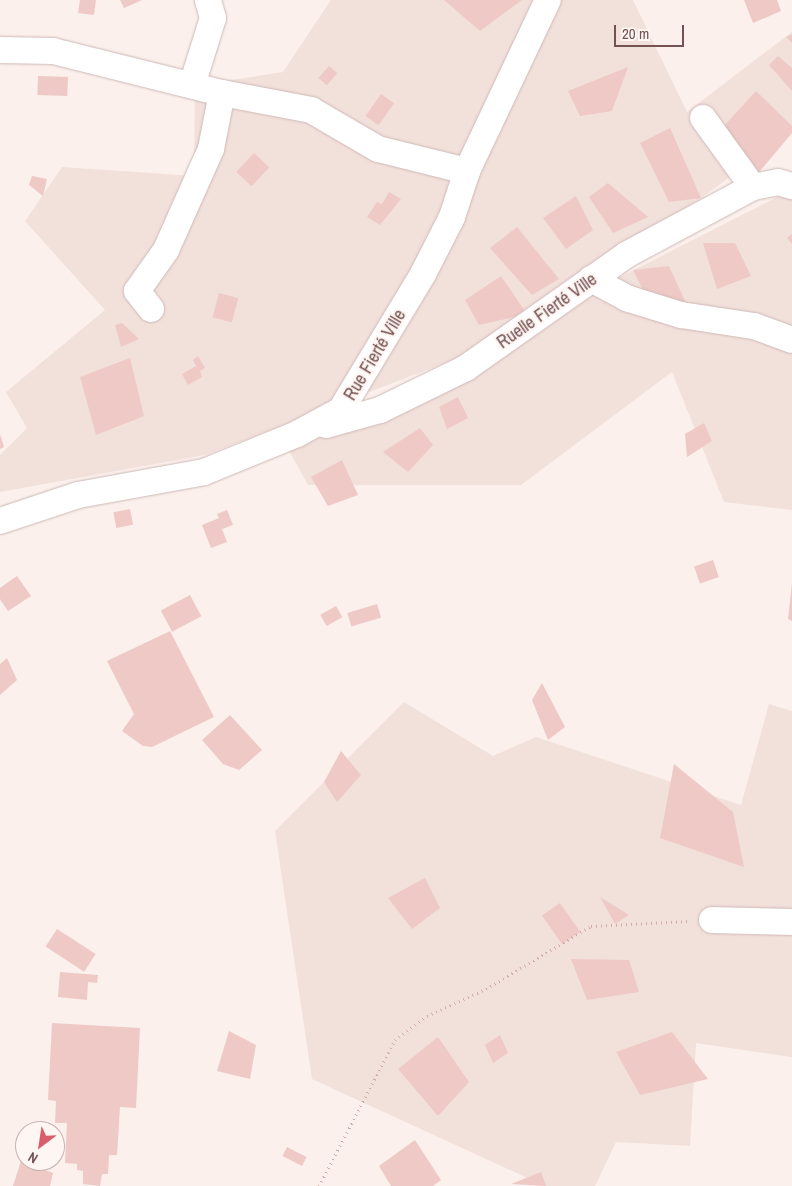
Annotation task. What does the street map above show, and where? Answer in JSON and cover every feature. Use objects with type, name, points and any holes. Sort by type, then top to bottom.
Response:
[{"type":"street","points":[[192,85],[213,18],[208,0]]},
{"type":"street","name":"Rue Fierté Ville","points":[[0,521],[78,495],[204,472],[297,434],[341,410],[423,274],[452,217],[467,171],[548,0]]},
{"type":"street","points":[[0,50],[53,51],[222,94],[311,110],[378,150],[467,171]]},
{"type":"street","points":[[151,309],[137,291],[166,250],[211,149],[222,94]]},
{"type":"street","points":[[703,118],[753,188]]},
{"type":"street","name":"Ruelle Fierté Ville","points":[[297,434],[380,410],[466,368],[626,255],[753,188],[787,178]]},
{"type":"street","points":[[592,279],[626,298],[681,315],[754,326],[792,340]]},
{"type":"street","points":[[712,920],[792,922]]},
{"type":"path","points":[[319,1186],[395,1040],[427,1016],[486,989],[591,926],[712,920]]},
{"type":"shaded area","points":[[331,0],[633,0],[687,112],[792,32],[792,132],[701,198],[463,356],[205,455],[0,492],[0,455],[27,428],[6,392],[105,310],[25,221],[62,167],[194,176],[195,86],[283,72]]},
{"type":"shaded area","points":[[779,196],[792,199],[792,510],[724,502],[672,372],[521,485],[308,485],[287,447]]},
{"type":"shaded area","points":[[404,702],[493,756],[536,737],[741,805],[769,704],[792,711],[792,1057],[696,1043],[690,1146],[616,1142],[595,1186],[545,1186],[312,1079],[275,831]]},
{"type":"building","points":[[80,0],[96,0],[94,15],[78,13]]},
{"type":"building","points":[[120,0],[142,0],[124,8]]},
{"type":"building","points":[[444,0],[522,0],[480,31]]},
{"type":"building","points":[[744,0],[777,0],[781,11],[753,23]]},
{"type":"building","points":[[792,34],[792,43],[786,37]]},
{"type":"building","points":[[778,56],[792,68],[792,91],[769,65]]},
{"type":"building","points":[[329,66],[337,73],[327,85],[319,78]]},
{"type":"building","points":[[628,67],[612,111],[580,116],[568,91]]},
{"type":"building","points":[[38,76],[68,77],[67,96],[37,95]]},
{"type":"building","points":[[756,91],[792,126],[792,133],[755,177],[724,126]]},
{"type":"building","points":[[381,94],[394,103],[379,125],[366,116]]},
{"type":"building","points":[[670,128],[701,198],[669,202],[640,143]]},
{"type":"building","points":[[254,153],[269,167],[252,186],[236,172]]},
{"type":"building","points":[[32,176],[47,179],[43,196],[29,185]]},
{"type":"building","points":[[608,183],[648,217],[613,233],[589,197]]},
{"type":"building","points":[[389,192],[401,199],[380,225],[367,217],[377,202],[382,204]]},
{"type":"building","points":[[576,196],[593,230],[566,249],[543,218]]},
{"type":"building","points":[[517,227],[559,279],[532,295],[490,248]]},
{"type":"building","points":[[792,234],[792,244],[787,238]]},
{"type":"building","points":[[703,243],[735,243],[751,276],[717,289]]},
{"type":"building","points":[[669,266],[686,303],[646,296],[633,270]]},
{"type":"building","points":[[501,276],[527,314],[479,325],[465,300]]},
{"type":"building","points":[[219,293],[238,298],[232,322],[213,317]]},
{"type":"building","points":[[122,323],[139,339],[121,347],[115,325]]},
{"type":"building","points":[[198,356],[205,368],[200,371],[202,377],[188,385],[182,374],[196,366],[193,360]]},
{"type":"building","points":[[130,358],[144,416],[96,435],[80,377]]},
{"type":"building","points":[[458,397],[468,418],[447,429],[439,407]]},
{"type":"building","points":[[704,423],[712,441],[687,457],[685,434]]},
{"type":"building","points":[[420,428],[433,445],[408,472],[383,452]]},
{"type":"building","points":[[0,434],[4,447],[0,449]]},
{"type":"building","points":[[342,460],[358,495],[328,506],[311,477]]},
{"type":"building","points":[[130,509],[133,525],[116,528],[113,512]]},
{"type":"building","points":[[227,510],[233,525],[222,529],[227,542],[211,548],[202,525],[219,518],[217,514]]},
{"type":"building","points":[[713,560],[719,577],[700,584],[694,567]]},
{"type":"building","points":[[17,576],[31,596],[8,611],[0,599],[0,588]]},
{"type":"building","points":[[792,583],[792,621],[788,619]]},
{"type":"building","points":[[190,595],[201,616],[172,632],[161,610]]},
{"type":"building","points":[[377,604],[381,617],[351,626],[347,613]]},
{"type":"building","points":[[336,606],[342,617],[327,626],[320,615]]},
{"type":"building","points":[[170,631],[214,717],[152,747],[143,746],[122,731],[134,714],[107,661]]},
{"type":"building","points":[[7,658],[17,680],[0,695],[0,664]]},
{"type":"building","points":[[542,683],[565,727],[548,740],[532,700]]},
{"type":"building","points":[[230,715],[262,750],[239,770],[223,764],[202,740]]},
{"type":"building","points":[[341,751],[361,775],[337,802],[324,782]]},
{"type":"building","points":[[674,764],[733,812],[744,867],[660,838]]},
{"type":"building","points":[[425,878],[440,908],[412,929],[388,898]]},
{"type":"building","points":[[600,897],[629,915],[615,924]]},
{"type":"building","points":[[560,903],[580,932],[562,944],[542,916]]},
{"type":"building","points":[[57,929],[96,954],[84,972],[46,947]]},
{"type":"building","points":[[571,959],[629,960],[639,992],[587,1000]]},
{"type":"building","points":[[60,972],[98,975],[97,983],[88,982],[87,1000],[58,997]]},
{"type":"building","points":[[52,1023],[140,1028],[136,1108],[120,1107],[117,1155],[109,1155],[108,1174],[102,1174],[100,1186],[83,1184],[83,1171],[77,1170],[77,1164],[65,1163],[67,1123],[65,1121],[55,1121],[56,1101],[48,1100]]},
{"type":"building","points":[[229,1031],[256,1045],[250,1079],[217,1071]]},
{"type":"building","points":[[672,1032],[708,1079],[640,1095],[616,1052]]},
{"type":"building","points":[[500,1035],[508,1053],[493,1063],[485,1045]]},
{"type":"building","points":[[438,1037],[469,1082],[438,1116],[398,1069]]},
{"type":"building","points":[[415,1140],[441,1180],[433,1186],[391,1186],[379,1166]]},
{"type":"building","points":[[287,1147],[307,1157],[302,1166],[282,1156]]},
{"type":"building","points":[[18,1171],[48,1171],[53,1173],[50,1186],[13,1186]]},
{"type":"building","points":[[541,1172],[546,1186],[511,1184]]}]
